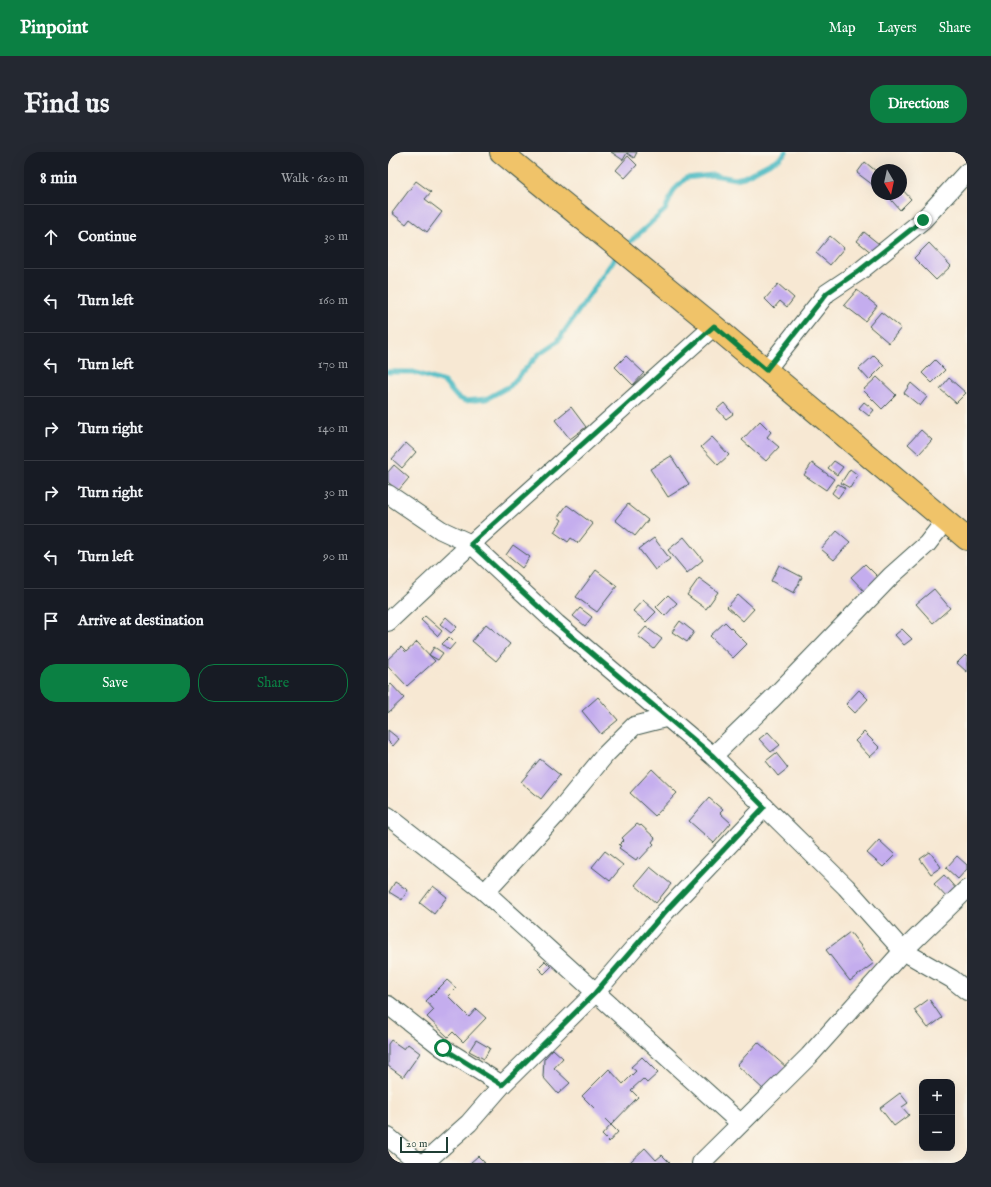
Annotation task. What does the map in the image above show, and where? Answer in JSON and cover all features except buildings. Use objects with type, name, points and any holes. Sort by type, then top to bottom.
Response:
[{"type":"main road","points":[[502,152],[714,326],[967,539]]},
{"type":"street","points":[[766,370],[827,293],[860,270],[923,220],[967,172]]},
{"type":"street","points":[[388,622],[471,544],[714,326]]},
{"type":"street","points":[[388,494],[441,530],[471,544],[557,624],[669,717],[713,756],[846,887],[903,951],[952,979],[967,991]]},
{"type":"street","points":[[713,756],[772,699],[891,576],[927,544],[945,521]]},
{"type":"street","points":[[485,892],[555,816],[605,755],[634,726],[669,717]]},
{"type":"street","points":[[424,1163],[469,1123],[502,1085],[595,993],[665,912],[764,807]]},
{"type":"street","points":[[388,816],[485,892],[740,1123]]},
{"type":"street","points":[[701,1163],[809,1056],[903,951],[967,889]]},
{"type":"street","points":[[388,1006],[443,1048],[502,1085]]},
{"type":"street","points":[[388,1137],[419,1163]]},
{"type":"waterway","points":[[630,242],[665,210],[674,190],[686,178],[713,175],[735,179],[744,177],[780,158],[786,152]]},
{"type":"waterway","points":[[388,372],[413,372],[444,382],[457,397],[465,401],[486,399],[510,386],[539,354],[557,342],[615,258]]},
{"type":"route","points":[[443,1048],[502,1085],[595,993],[665,912],[764,807],[713,756],[669,717],[557,624],[471,544],[665,368],[714,326],[766,370],[827,293],[860,270],[923,220]]}]
